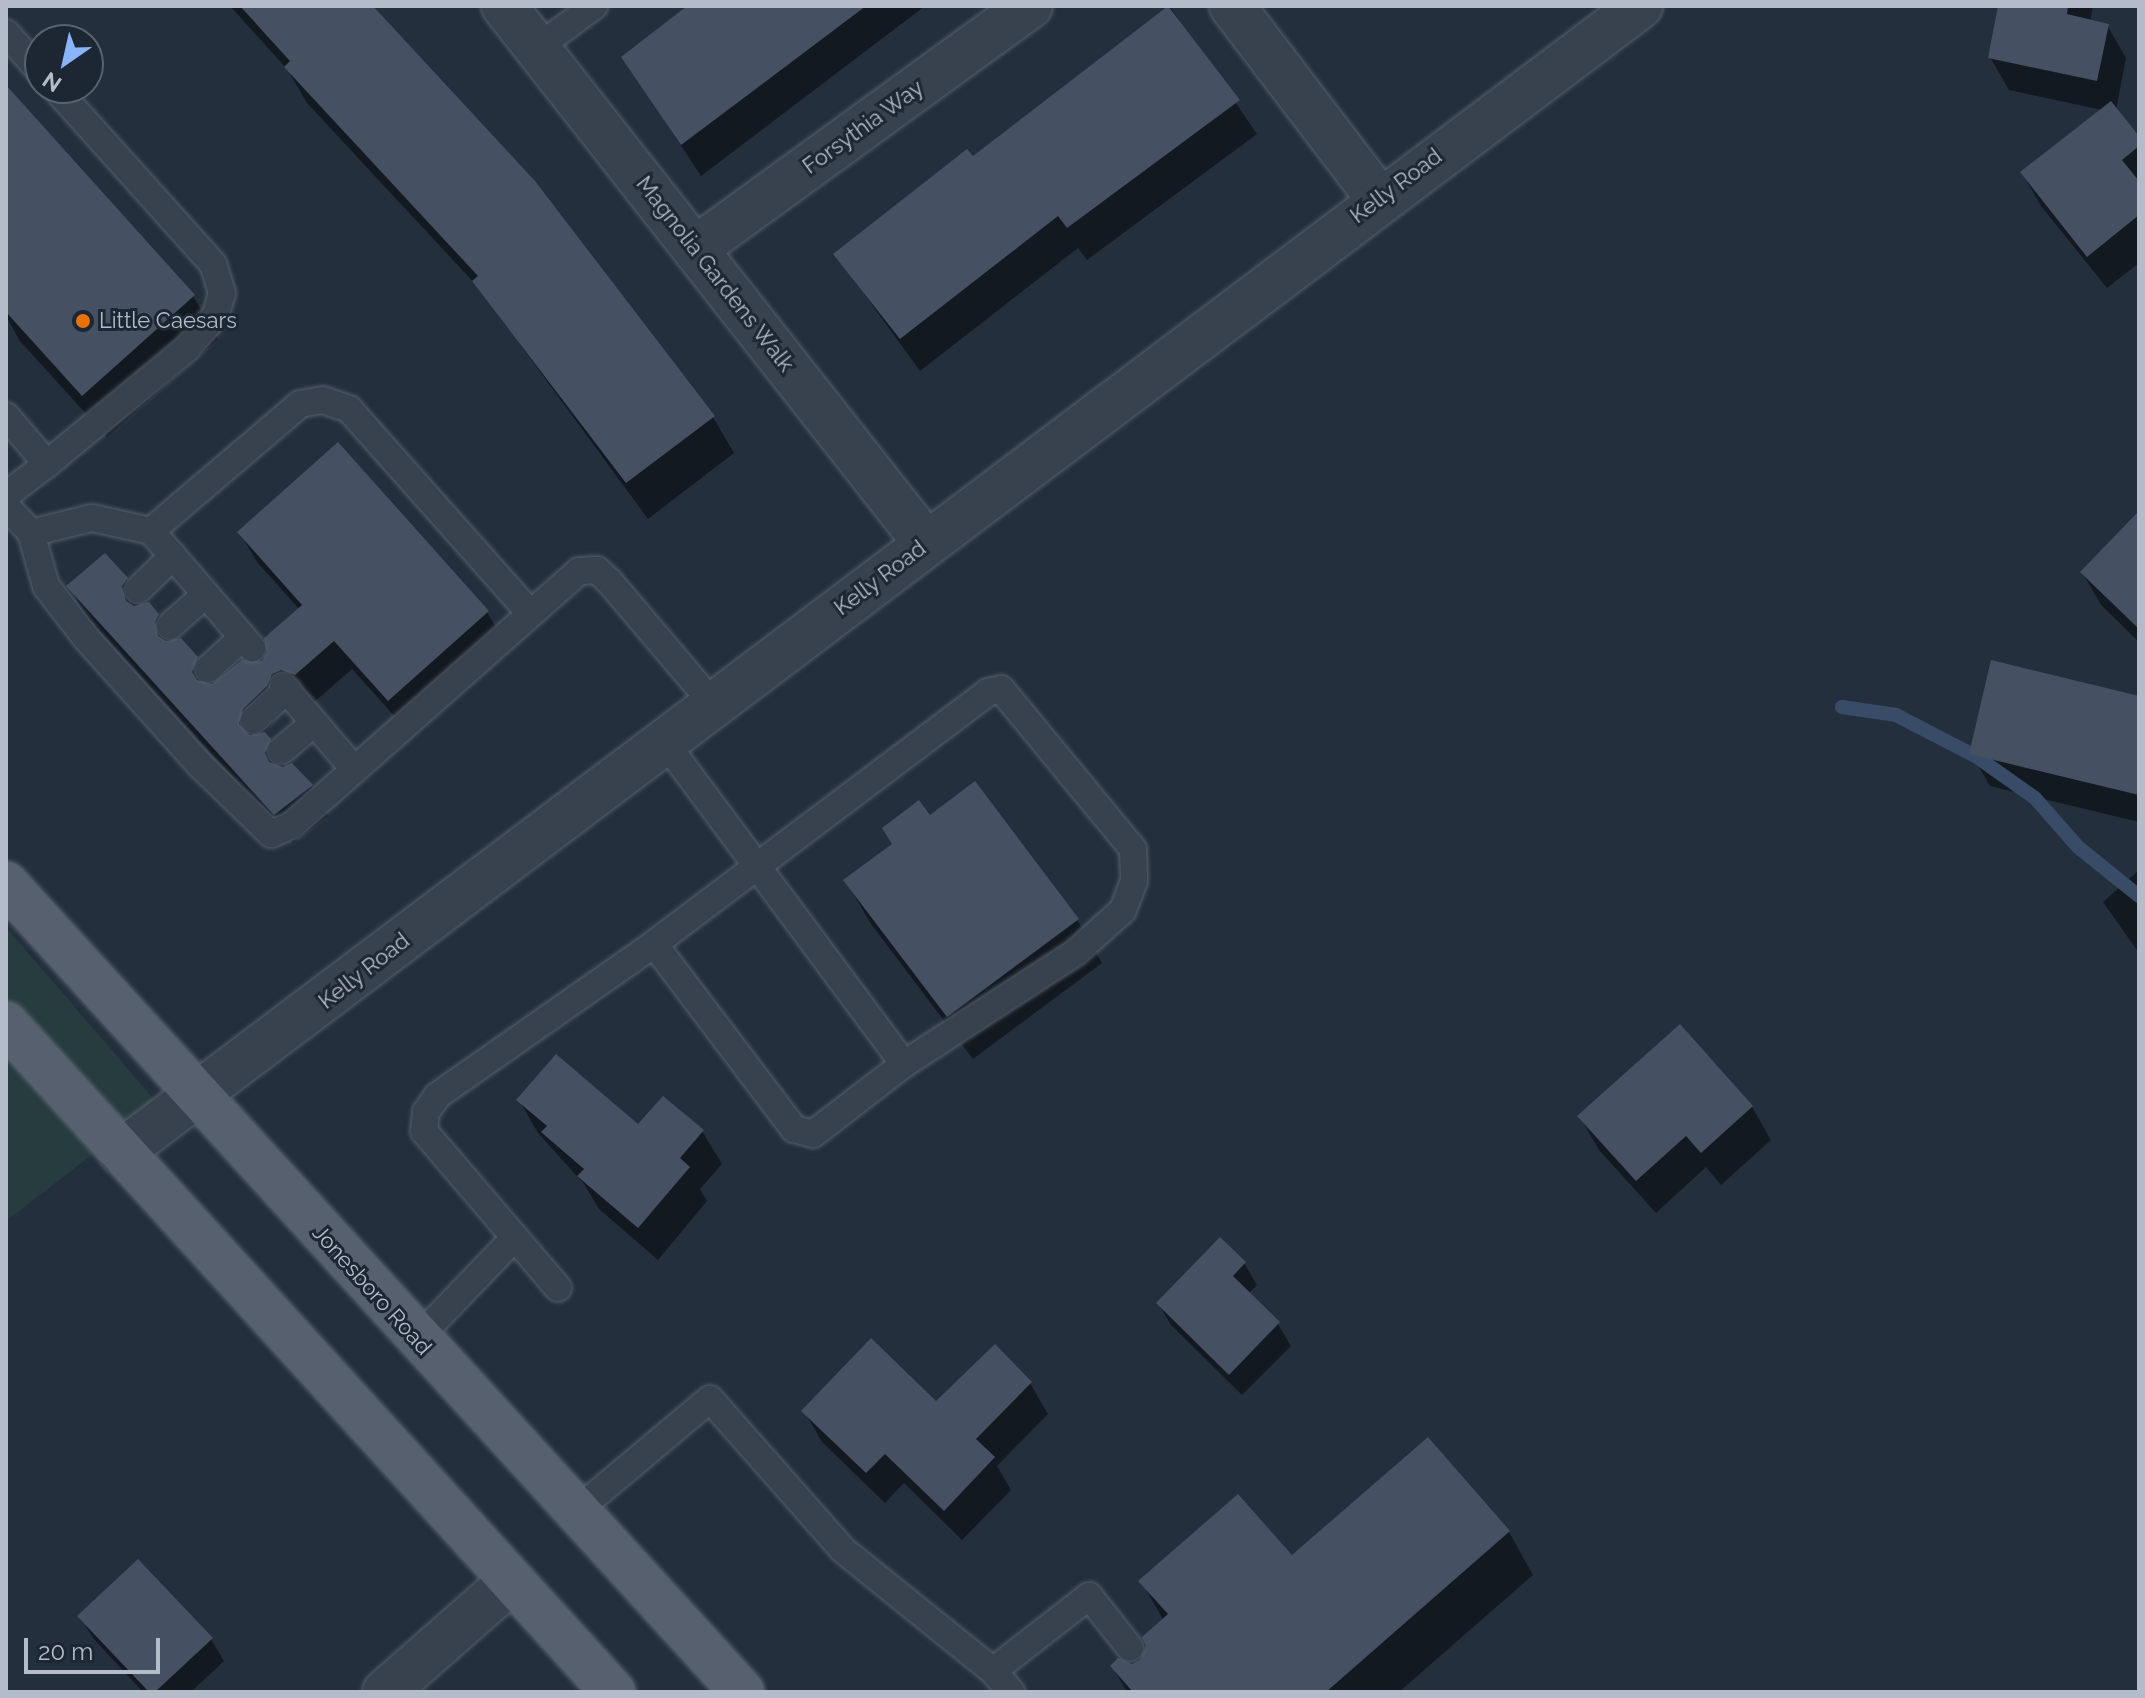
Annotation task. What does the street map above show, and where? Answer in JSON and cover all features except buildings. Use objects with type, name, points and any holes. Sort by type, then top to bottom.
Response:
[{"type":"main road","name":"Jonesboro Road","points":[[6,884],[574,1513],[742,1692]]},
{"type":"main road","points":[[6,1024],[613,1692]]},
{"type":"street","name":"Magnolia Gardens Walk","points":[[504,6],[926,543]]},
{"type":"street","name":"Forsythia Way","points":[[695,249],[1030,6]]},
{"type":"street","points":[[1232,6],[1379,199]]},
{"type":"street","name":"Kelly Road","points":[[121,1152],[1379,199],[1640,6]]},
{"type":"street","points":[[385,1692],[510,1582]]},
{"type":"lane","points":[[537,48],[594,6]]},
{"type":"lane","points":[[6,33],[24,53]]},
{"type":"lane","points":[[6,495],[187,348],[216,315],[222,293],[213,264],[69,104]]},
{"type":"lane","points":[[151,531],[300,404],[323,400],[349,409],[529,612]]},
{"type":"lane","points":[[6,416],[47,464]]},
{"type":"lane","points":[[6,506],[31,533],[46,586],[94,631],[238,791],[271,834],[292,825],[529,612],[579,571],[597,570],[714,705]]},
{"type":"lane","points":[[31,533],[92,518],[151,531],[247,643],[208,669]]},
{"type":"lane","points":[[138,590],[173,556]]},
{"type":"lane","points":[[170,626],[205,595]]},
{"type":"lane","points":[[254,720],[285,688],[354,769]]},
{"type":"lane","points":[[558,1288],[424,1131],[426,1112],[437,1096],[654,944],[988,692],[1001,689],[1133,849],[1134,881],[1123,910],[1075,953],[904,1064],[813,1134],[794,1129],[654,944]]},
{"type":"lane","points":[[281,751],[314,723]]},
{"type":"lane","points":[[664,741],[760,864],[904,1064]]},
{"type":"lane","points":[[417,1339],[515,1237]]},
{"type":"lane","points":[[574,1513],[710,1399],[843,1550],[993,1671],[1011,1692]]},
{"type":"lane","points":[[993,1671],[1089,1596],[1130,1648]]},
{"type":"green space","points":[[6,927],[158,1104],[6,1221]]},
{"type":"waterway","points":[[1842,707],[1896,715],[1977,757],[2035,798],[2078,847],[2139,896]]},
{"type":"place","name":"Little Caesars","points":[[83,321]]}]
